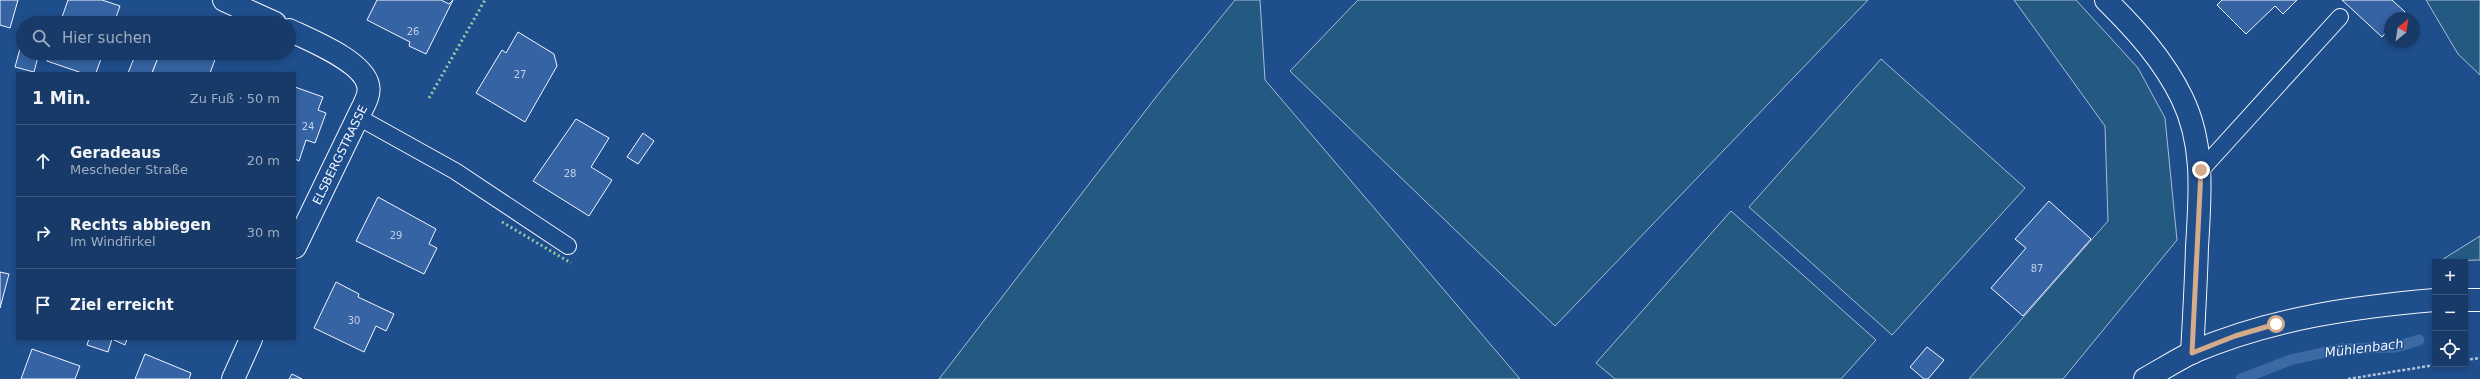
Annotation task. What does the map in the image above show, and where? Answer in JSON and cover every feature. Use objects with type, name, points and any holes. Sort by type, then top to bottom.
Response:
[{"type":"street","points":[[224,0],[259,16]]},
{"type":"street","points":[[2106,0],[2139,33],[2172,79],[2182,99],[2193,129],[2201,170],[2192,353]]},
{"type":"street","name":"ELSBERGSTRASSE","points":[[296,34],[333,52],[364,75],[369,86],[368,95],[358,117],[296,245]]},
{"type":"street","points":[[2145,379],[2192,353],[2235,336],[2314,315],[2365,306],[2432,300]]},
{"type":"street","points":[[2468,300],[2480,300]]},
{"type":"street","points":[[233,379],[251,340]]},
{"type":"lane","points":[[2201,170],[2340,17]]},
{"type":"lane","points":[[358,117],[455,171],[568,246]]},
{"type":"path","points":[[2468,360],[2480,358]]},
{"type":"path","points":[[2348,379],[2432,365]]},
{"type":"shaded area","points":[[1235,0],[1260,0],[1265,80],[1520,379],[939,379],[1156,97]]},
{"type":"shaded area","points":[[1358,0],[1868,0],[1555,326],[1290,71]]},
{"type":"shaded area","points":[[2014,0],[2076,0],[2138,68],[2165,118],[2177,240],[2063,379],[1969,379],[2108,221],[2105,126]]},
{"type":"shaded area","points":[[2426,0],[2480,0],[2480,75],[2458,54]]},
{"type":"shaded area","points":[[1881,59],[2025,188],[1892,335],[1749,207]]},
{"type":"shaded area","points":[[1731,211],[1876,340],[1841,379],[1615,379],[1596,363]]},
{"type":"shaded area","points":[[2480,236],[2480,260],[2443,259]]},
{"type":"building","points":[[0,0],[18,0],[10,28],[0,25]]},
{"type":"building","points":[[68,0],[102,0],[120,6],[116,16],[62,16]]},
{"type":"building","points":[[377,0],[441,0],[449,4],[453,0],[426,54],[409,46],[410,42],[367,20]]},
{"type":"building","points":[[2222,0],[2297,0],[2283,14],[2275,6],[2246,34],[2217,5]]},
{"type":"building","points":[[2342,0],[2392,0],[2405,12],[2384,12],[2384,35],[2382,37]]},
{"type":"building","points":[[518,32],[554,54],[557,66],[525,122],[476,93],[502,50],[506,53]]},
{"type":"building","points":[[17,60],[37,60],[34,72],[15,67]]},
{"type":"building","points":[[101,60],[96,72],[79,72],[47,61]]},
{"type":"building","points":[[133,60],[157,60],[152,72],[128,72]]},
{"type":"building","points":[[157,60],[215,60],[210,72],[152,72]]},
{"type":"building","points":[[296,87],[323,97],[318,110],[326,113],[315,143],[306,140],[299,161],[296,160]]},
{"type":"building","points":[[576,119],[609,138],[591,167],[612,180],[589,216],[533,181]]},
{"type":"building","points":[[643,133],[654,141],[638,164],[627,157]]},
{"type":"building","points":[[378,197],[436,229],[429,244],[437,248],[424,274],[356,241]]},
{"type":"building","points":[[2049,201],[2091,239],[2023,316],[1991,288],[2026,248],[2015,239]]},
{"type":"building","points":[[0,272],[9,274],[0,308]]},
{"type":"building","points":[[336,282],[359,294],[358,297],[394,314],[386,331],[376,326],[364,352],[314,328]]},
{"type":"building","points":[[89,340],[112,340],[108,352],[87,345]]},
{"type":"building","points":[[114,340],[127,340],[125,345]]},
{"type":"building","points":[[1927,347],[1944,360],[1928,379],[1924,379],[1910,367]]},
{"type":"building","points":[[32,349],[80,366],[75,379],[21,379]]},
{"type":"building","points":[[145,354],[191,373],[189,379],[135,379]]},
{"type":"building","points":[[292,374],[302,379],[289,379]]},
{"type":"waterway","name":"Mühlenbach","points":[[2241,379],[2290,360],[2340,349],[2396,347],[2419,340]]},
{"type":"hedge","points":[[429,98],[485,0]]},
{"type":"hedge","points":[[502,222],[571,263]]},
{"type":"route","points":[[2201,170],[2192,353],[2235,336],[2276,324]]}]
